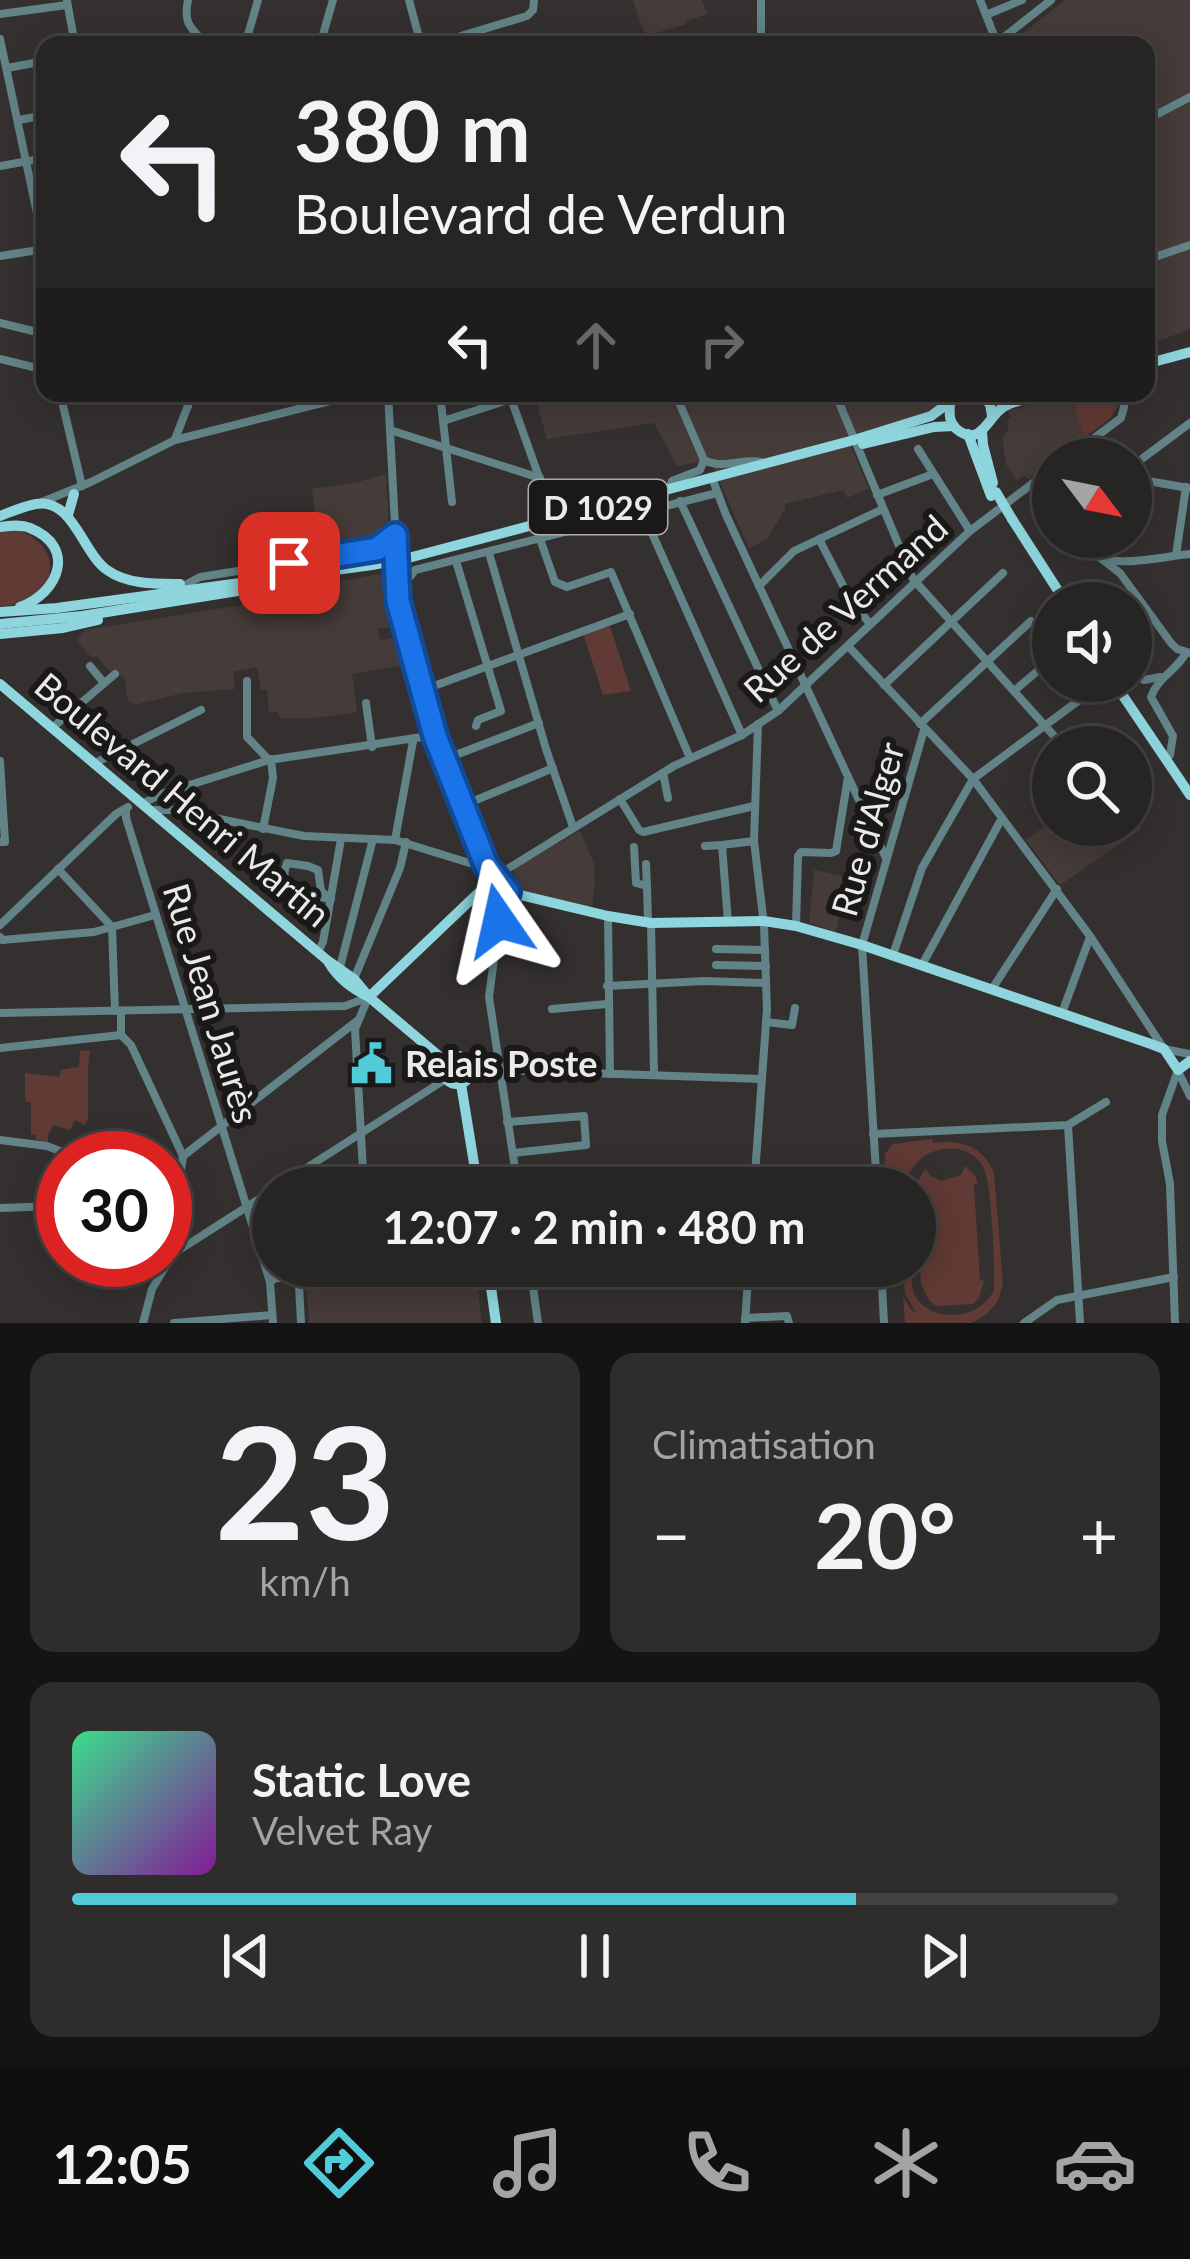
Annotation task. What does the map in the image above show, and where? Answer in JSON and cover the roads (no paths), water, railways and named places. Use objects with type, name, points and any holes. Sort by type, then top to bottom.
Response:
[{"type":"main road","points":[[1155,363],[1190,353]]},
{"type":"main road","name":"D 1029","points":[[555,522],[668,488],[856,443],[931,416],[949,402]]},
{"type":"main road","points":[[954,402],[950,416],[954,426]]},
{"type":"main road","points":[[988,402],[992,416]]},
{"type":"main road","points":[[994,494],[982,431],[992,416],[1015,402]]},
{"type":"main road","points":[[2,616],[28,623],[82,616],[396,563],[555,522],[716,488],[856,443],[954,426],[968,434],[994,494],[1049,582]]},
{"type":"main road","points":[[968,434],[982,431]]},
{"type":"main road","points":[[68,515],[78,490]]},
{"type":"main road","points":[[0,522],[46,505],[68,515],[107,570],[140,582],[226,585]]},
{"type":"main road","points":[[0,522],[37,532],[53,548],[58,565],[55,580],[42,597],[2,616]]},
{"type":"main road","points":[[2,616],[396,563]]},
{"type":"main road","points":[[0,634],[173,608],[208,596]]},
{"type":"main road","name":"Boulevard Henri Martin","points":[[0,683],[340,967],[446,1062]]},
{"type":"main road","points":[[1125,702],[1190,795]]},
{"type":"main road","points":[[1127,702],[1190,783]]},
{"type":"main road","points":[[369,997],[496,877],[508,892],[650,923],[764,921],[796,926],[1164,1049],[1178,1070],[1190,1058]]},
{"type":"main road","name":"Boulevard Henri Martin","points":[[322,956],[335,974],[369,997]]},
{"type":"main road","points":[[453,1057],[462,1057],[472,1070],[461,1084],[453,1084],[443,1070],[453,1057]]},
{"type":"main road","points":[[461,1084],[475,1167]]},
{"type":"main road","points":[[491,1287],[496,1323]]},
{"type":"street","points":[[188,0],[185,16],[199,36]]},
{"type":"street","points":[[248,36],[258,0]]},
{"type":"street","points":[[323,36],[333,0]]},
{"type":"street","points":[[409,0],[419,36]]},
{"type":"street","points":[[460,36],[531,14],[534,0]]},
{"type":"street","points":[[761,0],[761,36]]},
{"type":"street","points":[[980,0],[993,36]]},
{"type":"street","points":[[986,15],[1022,0]]},
{"type":"street","points":[[1005,36],[1052,0]]},
{"type":"street","points":[[0,14],[67,2],[73,36]]},
{"type":"street","points":[[0,39],[36,206]]},
{"type":"street","points":[[7,68],[36,63]]},
{"type":"street","points":[[1155,115],[1190,97]]},
{"type":"street","points":[[19,120],[36,117]]},
{"type":"street","points":[[0,166],[36,160]]},
{"type":"street","points":[[1155,257],[1190,245]]},
{"type":"street","points":[[0,256],[36,251]]},
{"type":"street","points":[[0,323],[36,332]]},
{"type":"street","points":[[0,358],[36,368]]},
{"type":"street","points":[[62,402],[78,490]]},
{"type":"street","points":[[175,440],[190,402]]},
{"type":"street","points":[[46,505],[175,440],[306,402]]},
{"type":"street","points":[[388,402],[398,592],[435,736],[486,865],[496,877]]},
{"type":"street","points":[[441,402],[452,502]]},
{"type":"street","points":[[443,421],[494,402]]},
{"type":"street","points":[[512,402],[555,522]]},
{"type":"street","points":[[679,402],[704,460],[714,465],[766,463]]},
{"type":"street","points":[[839,402],[916,582],[1045,725]]},
{"type":"street","points":[[1094,438],[1121,418],[1124,402]]},
{"type":"street","points":[[1152,451],[1190,423]]},
{"type":"street","points":[[390,430],[540,478]]},
{"type":"street","points":[[1177,433],[1190,435]]},
{"type":"street","points":[[918,449],[970,531]]},
{"type":"street","points":[[668,488],[673,481],[700,470],[704,460]]},
{"type":"street","points":[[877,495],[933,474]]},
{"type":"street","points":[[1152,482],[1188,488],[1176,555]]},
{"type":"street","name":"Rue de Vermand","points":[[496,877],[663,773],[742,735],[778,711],[970,531],[1032,484]]},
{"type":"street","points":[[398,592],[416,570],[643,513],[716,488],[886,858]]},
{"type":"street","points":[[680,501],[778,711]]},
{"type":"street","points":[[759,586],[794,550],[883,509]]},
{"type":"street","points":[[643,513],[742,735]]},
{"type":"street","points":[[185,584],[200,577],[377,549],[395,535]]},
{"type":"street","points":[[819,538],[850,599],[870,625]]},
{"type":"street","points":[[540,539],[554,582],[567,587],[611,572],[690,758]]},
{"type":"street","points":[[489,553],[573,827]]},
{"type":"street","points":[[1103,560],[1190,554]]},
{"type":"street","points":[[1099,558],[1120,574],[1171,643],[1188,653],[1177,667],[1152,679]]},
{"type":"street","points":[[456,561],[501,711],[478,720],[476,726]]},
{"type":"street","points":[[884,685],[1003,573]]},
{"type":"street","points":[[423,690],[629,614]]},
{"type":"street","name":"Rue d'Alger","points":[[875,1167],[862,945],[922,727],[1031,621]]},
{"type":"street","points":[[848,646],[973,779],[1090,935],[1164,1049],[1190,1058]]},
{"type":"street","points":[[90,666],[104,683]]},
{"type":"street","points":[[52,728],[115,674]]},
{"type":"street","points":[[1014,691],[1032,676]]},
{"type":"street","points":[[1162,677],[1151,697],[1173,736],[1170,754]]},
{"type":"street","points":[[247,681],[247,737],[270,760],[273,778],[263,829]]},
{"type":"street","points":[[892,955],[922,868],[973,779],[1080,702]]},
{"type":"street","points":[[366,703],[372,747]]},
{"type":"street","points":[[95,763],[201,710]]},
{"type":"street","points":[[445,759],[539,722]]},
{"type":"street","points":[[755,1167],[766,1022],[764,921],[754,841],[758,724]]},
{"type":"street","points":[[0,925],[126,809],[270,760],[435,736]]},
{"type":"street","points":[[354,979],[400,868],[413,740]]},
{"type":"street","points":[[0,761],[4,842],[0,842]]},
{"type":"street","points":[[464,805],[553,768]]},
{"type":"street","points":[[663,773],[668,798]]},
{"type":"street","points":[[796,926],[798,856],[836,851],[848,775]]},
{"type":"street","points":[[620,799],[643,832],[754,806]]},
{"type":"street","points":[[144,804],[263,829],[401,841],[486,865]]},
{"type":"street","name":"Rue Jean Jaurès","points":[[126,809],[252,1223]]},
{"type":"street","points":[[922,965],[1002,818]]},
{"type":"street","points":[[322,956],[340,838]]},
{"type":"street","points":[[340,967],[373,839]]},
{"type":"street","points":[[705,846],[754,841]]},
{"type":"street","points":[[722,845],[728,922]]},
{"type":"street","points":[[634,847],[636,883],[647,886]]},
{"type":"street","points":[[287,863],[318,870],[321,891],[331,899],[291,892],[284,873],[287,863]]},
{"type":"street","points":[[646,864],[654,1075]]},
{"type":"street","points":[[58,869],[112,927],[117,1035]]},
{"type":"street","points":[[992,989],[1057,889]]},
{"type":"street","points":[[508,892],[499,921],[489,997],[515,1167]]},
{"type":"street","points":[[0,938],[94,932],[155,915]]},
{"type":"street","points":[[608,916],[610,1074]]},
{"type":"street","points":[[1061,1015],[1090,935]]},
{"type":"street","points":[[716,949],[765,950]]},
{"type":"street","points":[[716,965],[766,966]]},
{"type":"street","points":[[608,986],[766,983]]},
{"type":"street","points":[[0,1013],[345,1006],[369,997]]},
{"type":"street","points":[[363,1167],[355,1029],[369,997]]},
{"type":"street","points":[[552,1009],[608,1004]]},
{"type":"street","points":[[766,1022],[792,1024],[795,1008]]},
{"type":"street","points":[[192,1148],[357,1021]]},
{"type":"street","points":[[0,1048],[117,1035],[131,1045],[171,1131]]},
{"type":"street","points":[[1164,1066],[1178,1070],[1190,1096]]},
{"type":"street","points":[[472,1070],[761,1079]]},
{"type":"street","points":[[1174,1323],[1172,1207],[1162,1115],[1178,1070]]},
{"type":"street","points":[[308,1167],[446,1079]]},
{"type":"street","points":[[872,1134],[1068,1125],[1106,1102]]},
{"type":"street","points":[[507,1122],[584,1116],[586,1145],[513,1153]]},
{"type":"street","points":[[1068,1125],[1080,1323]]},
{"type":"street","points":[[0,1140],[36,1145]]},
{"type":"street","points":[[192,1242],[252,1203]]},
{"type":"street","points":[[0,1208],[36,1207]]},
{"type":"street","points":[[1024,1323],[1057,1300],[1174,1277]]},
{"type":"street","points":[[142,1323],[153,1287]]},
{"type":"street","name":"Rue Jean Jaurès","points":[[270,1287],[272,1319]]},
{"type":"street","points":[[299,1287],[301,1323]]},
{"type":"street","points":[[533,1287],[538,1323]]},
{"type":"street","points":[[747,1287],[745,1320],[787,1316],[789,1323]]},
{"type":"street","points":[[882,1287],[884,1323]]},
{"type":"street","points":[[174,1323],[272,1319]]},
{"type":"place","name":"Relais Poste","points":[[371,1063]]}]
